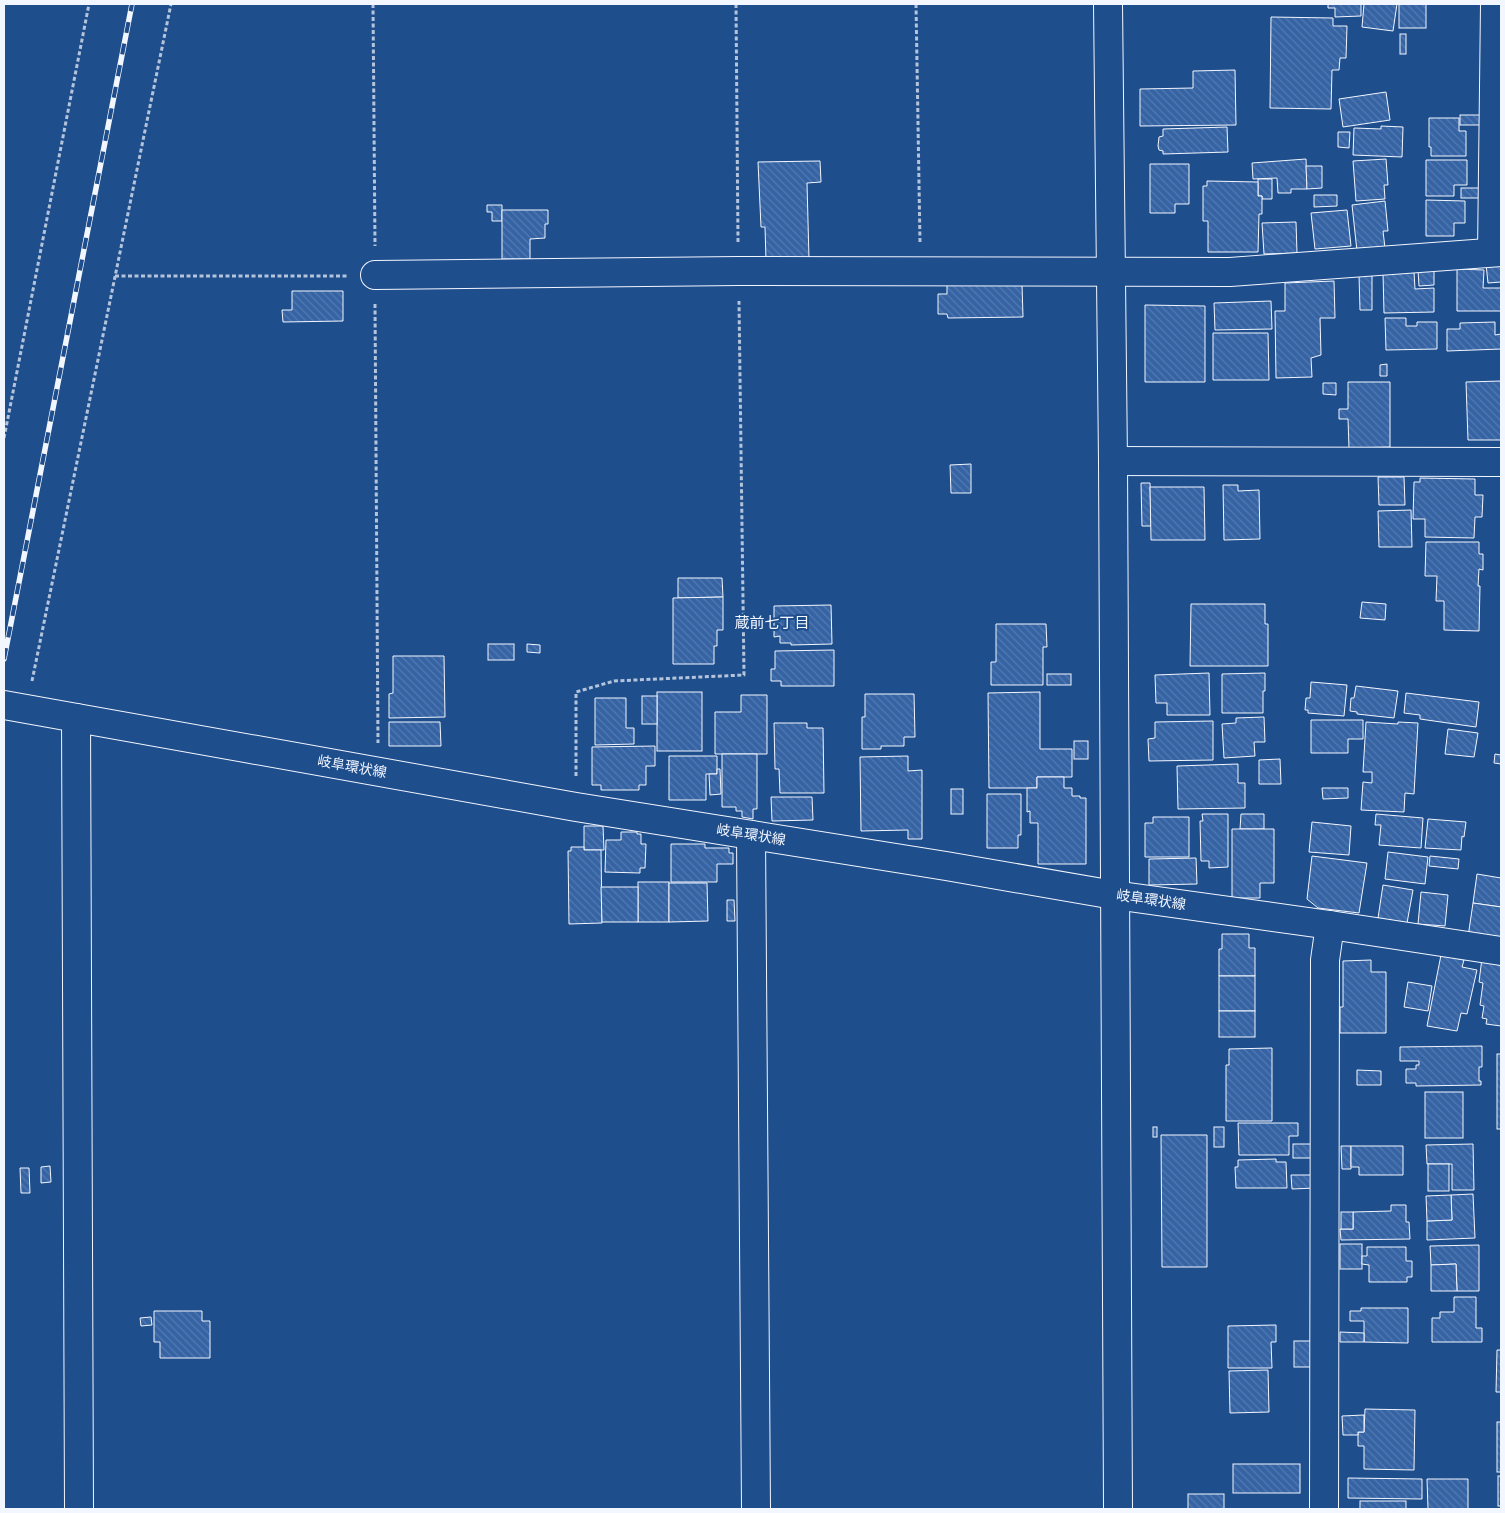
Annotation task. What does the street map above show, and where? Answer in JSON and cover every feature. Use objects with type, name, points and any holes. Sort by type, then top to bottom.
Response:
[{"type":"street","points":[[1108,4],[1118,1509]]},
{"type":"street","points":[[375,276],[738,271],[1230,272],[1497,252],[1495,4]]},
{"type":"street","points":[[1112,461],[1501,462]]},
{"type":"street","name":"岐阜環状線","points":[[15,707],[576,807],[751,834],[1114,895],[1501,951]]},
{"type":"street","points":[[76,718],[79,1509]]},
{"type":"street","points":[[751,834],[756,1509]]},
{"type":"street","points":[[1324,1509],[1325,960],[1330,925]]},
{"type":"path","points":[[4,438],[89,4]]},
{"type":"path","points":[[15,707],[115,276],[171,4]]},
{"type":"path","points":[[373,4],[378,771]]},
{"type":"path","points":[[576,807],[576,692],[614,680],[744,676],[736,4]]},
{"type":"path","points":[[916,4],[920,271]]},
{"type":"path","points":[[115,276],[375,276]]},
{"type":"building","points":[[1328,4],[1361,4],[1361,16],[1335,17],[1335,8],[1328,8]]},
{"type":"building","points":[[1364,4],[1397,4],[1393,31],[1362,27]]},
{"type":"building","points":[[1399,4],[1426,4],[1426,28],[1399,28]]},
{"type":"building","points":[[1271,17],[1333,18],[1333,26],[1347,26],[1346,58],[1340,58],[1339,70],[1332,70],[1331,109],[1270,108]]},
{"type":"building","points":[[1400,34],[1406,34],[1406,54],[1400,54]]},
{"type":"building","points":[[1235,70],[1236,125],[1140,126],[1140,89],[1193,88],[1193,71]]},
{"type":"building","points":[[1386,92],[1390,120],[1343,127],[1339,99]]},
{"type":"building","points":[[1460,115],[1483,115],[1483,125],[1460,125]]},
{"type":"building","points":[[1429,118],[1459,118],[1459,131],[1466,131],[1466,156],[1431,156],[1431,147],[1429,147]]},
{"type":"building","points":[[1381,126],[1403,127],[1402,157],[1353,155],[1354,128],[1381,129]]},
{"type":"building","points":[[1227,127],[1228,152],[1163,154],[1163,151],[1159,150],[1159,137],[1163,136],[1163,129]]},
{"type":"building","points":[[1338,132],[1350,132],[1349,148],[1338,147]]},
{"type":"building","points":[[1306,159],[1307,189],[1291,189],[1291,193],[1278,193],[1277,178],[1253,179],[1252,163]]},
{"type":"building","points":[[1386,159],[1388,185],[1384,185],[1385,199],[1356,201],[1353,161]]},
{"type":"building","points":[[1426,160],[1467,160],[1467,185],[1454,185],[1454,196],[1426,196]]},
{"type":"building","points":[[820,161],[821,182],[807,183],[809,259],[766,260],[765,227],[761,227],[758,162]]},
{"type":"building","points":[[1150,164],[1189,164],[1189,204],[1175,204],[1175,213],[1150,213]]},
{"type":"building","points":[[1306,166],[1322,166],[1322,188],[1307,189]]},
{"type":"building","points":[[1258,179],[1272,179],[1272,199],[1262,199],[1262,196],[1258,196]]},
{"type":"building","points":[[1207,181],[1258,182],[1258,196],[1262,196],[1262,214],[1259,214],[1258,252],[1208,252],[1208,221],[1203,221],[1203,186],[1207,186]]},
{"type":"building","points":[[1461,188],[1480,188],[1480,198],[1461,198]]},
{"type":"building","points":[[1314,195],[1337,195],[1337,206],[1314,207]]},
{"type":"building","points":[[1426,200],[1465,201],[1465,223],[1454,223],[1454,236],[1426,236]]},
{"type":"building","points":[[1385,201],[1388,231],[1383,231],[1385,248],[1357,251],[1352,205]]},
{"type":"building","points":[[487,205],[502,205],[502,221],[492,221],[492,212],[487,212]]},
{"type":"building","points":[[502,210],[548,210],[545,238],[530,239],[530,259],[502,259]]},
{"type":"building","points":[[1347,210],[1351,246],[1315,249],[1311,213]]},
{"type":"building","points":[[1296,222],[1297,253],[1264,254],[1262,223]]},
{"type":"building","points":[[1501,262],[1501,282],[1488,283],[1486,264]]},
{"type":"building","points":[[1434,269],[1434,285],[1419,286],[1418,270]]},
{"type":"building","points":[[1457,269],[1484,270],[1483,288],[1501,288],[1501,311],[1457,311]]},
{"type":"building","points":[[1414,272],[1415,289],[1434,288],[1434,312],[1384,313],[1383,273]]},
{"type":"building","points":[[1359,275],[1372,275],[1372,310],[1360,310]]},
{"type":"building","points":[[1334,281],[1335,318],[1320,318],[1321,355],[1311,358],[1312,377],[1276,378],[1275,311],[1285,311],[1285,283]]},
{"type":"building","points":[[1022,284],[1023,317],[948,318],[947,314],[938,314],[938,294],[947,294],[947,285]]},
{"type":"building","points":[[292,291],[343,291],[343,321],[283,322],[282,310],[292,310]]},
{"type":"building","points":[[1271,301],[1272,329],[1215,330],[1214,303]]},
{"type":"building","points":[[1145,305],[1205,306],[1205,382],[1145,382]]},
{"type":"building","points":[[1385,318],[1406,318],[1406,326],[1417,326],[1417,322],[1437,322],[1437,349],[1386,350]]},
{"type":"building","points":[[1495,322],[1495,335],[1501,334],[1501,349],[1447,351],[1447,329],[1460,329],[1460,323]]},
{"type":"building","points":[[1213,333],[1268,333],[1269,380],[1213,380]]},
{"type":"building","points":[[1387,364],[1387,376],[1380,376],[1380,365]]},
{"type":"building","points":[[1501,381],[1501,440],[1468,440],[1466,382]]},
{"type":"building","points":[[1348,382],[1390,382],[1390,447],[1349,448],[1348,419],[1339,419],[1339,409],[1348,409]]},
{"type":"building","points":[[1323,383],[1336,383],[1336,395],[1323,394]]},
{"type":"building","points":[[971,464],[971,493],[951,493],[950,465]]},
{"type":"building","points":[[1378,477],[1404,477],[1405,505],[1379,505]]},
{"type":"building","points":[[1420,478],[1475,479],[1475,495],[1483,495],[1482,517],[1475,517],[1474,538],[1425,537],[1425,519],[1413,519],[1414,482],[1420,482]]},
{"type":"building","points":[[1141,483],[1150,483],[1151,526],[1142,526]]},
{"type":"building","points":[[1223,485],[1238,485],[1238,491],[1259,490],[1260,539],[1224,540]]},
{"type":"building","points":[[1150,487],[1204,487],[1205,540],[1151,540]]},
{"type":"building","points":[[1411,510],[1412,547],[1379,547],[1378,511]]},
{"type":"building","points":[[1426,542],[1479,542],[1479,554],[1483,554],[1483,570],[1479,569],[1479,631],[1444,630],[1444,601],[1436,601],[1437,576],[1425,576]]},
{"type":"building","points":[[678,578],[722,578],[723,597],[678,598]]},
{"type":"building","points":[[723,597],[723,630],[717,630],[717,646],[714,646],[714,664],[673,664],[673,598]]},
{"type":"building","points":[[1362,602],[1386,604],[1385,620],[1360,618]]},
{"type":"building","points":[[1191,604],[1265,604],[1265,624],[1268,624],[1268,666],[1190,666]]},
{"type":"building","points":[[831,605],[832,644],[791,645],[791,643],[780,643],[780,636],[774,637],[774,606]]},
{"type":"building","points":[[996,624],[1046,624],[1047,647],[1043,647],[1043,685],[991,685],[991,662],[996,662]]},
{"type":"building","points":[[488,644],[514,644],[514,660],[488,660]]},
{"type":"building","points":[[527,644],[540,645],[540,653],[527,652]]},
{"type":"building","points":[[834,650],[834,686],[781,686],[781,681],[771,681],[771,669],[775,669],[775,651]]},
{"type":"building","points":[[393,656],[444,656],[445,717],[389,718],[389,694],[393,693]]},
{"type":"building","points":[[1209,673],[1210,715],[1167,715],[1167,703],[1156,703],[1155,675]]},
{"type":"building","points":[[1265,673],[1263,713],[1222,713],[1222,674]]},
{"type":"building","points":[[1047,674],[1071,674],[1071,685],[1047,685]]},
{"type":"building","points":[[1311,682],[1347,685],[1344,716],[1308,713],[1308,710],[1305,710],[1306,698],[1310,698]]},
{"type":"building","points":[[1356,686],[1398,691],[1394,718],[1357,714],[1357,712],[1350,711],[1351,698],[1354,698]]},
{"type":"building","points":[[657,692],[702,692],[702,751],[657,751]]},
{"type":"building","points":[[1040,692],[1040,749],[1072,749],[1072,777],[1037,777],[1037,788],[989,788],[988,693]]},
{"type":"building","points":[[1406,693],[1479,702],[1476,727],[1420,719],[1420,715],[1404,713]]},
{"type":"building","points":[[865,694],[914,694],[915,737],[904,737],[904,746],[881,746],[881,749],[862,749],[862,717],[865,717]]},
{"type":"building","points":[[741,695],[767,695],[767,754],[715,754],[715,712],[741,712]]},
{"type":"building","points":[[642,696],[657,696],[657,724],[642,724]]},
{"type":"building","points":[[595,698],[626,698],[626,728],[634,728],[634,744],[595,745]]},
{"type":"building","points":[[1264,717],[1265,742],[1254,742],[1255,756],[1224,758],[1222,724],[1236,723],[1236,718]]},
{"type":"building","points":[[1311,720],[1363,720],[1363,739],[1348,739],[1348,753],[1311,753]]},
{"type":"building","points":[[1213,721],[1213,760],[1149,761],[1148,739],[1155,738],[1155,722]]},
{"type":"building","points":[[389,722],[440,722],[441,746],[389,746]]},
{"type":"building","points":[[1366,722],[1418,723],[1414,794],[1405,793],[1404,812],[1361,810],[1363,782],[1372,783],[1372,772],[1363,772]]},
{"type":"building","points":[[774,723],[807,723],[807,728],[823,728],[824,793],[780,793],[779,769],[775,769]]},
{"type":"building","points":[[1448,729],[1478,733],[1474,757],[1445,754]]},
{"type":"building","points":[[1074,741],[1088,741],[1088,759],[1074,759]]},
{"type":"building","points":[[655,746],[655,766],[646,766],[646,785],[639,785],[639,790],[601,790],[601,785],[592,785],[592,747]]},
{"type":"building","points":[[722,754],[757,754],[757,809],[753,809],[753,819],[742,817],[742,811],[736,811],[736,807],[722,807]]},
{"type":"building","points":[[1495,754],[1501,755],[1501,764],[1494,763]]},
{"type":"building","points":[[669,756],[717,756],[717,774],[706,774],[706,800],[669,800]]},
{"type":"building","points":[[908,756],[908,771],[922,770],[922,839],[908,839],[908,830],[861,831],[860,757]]},
{"type":"building","points":[[1280,759],[1281,784],[1259,784],[1259,760]]},
{"type":"building","points":[[1238,764],[1238,783],[1245,783],[1245,808],[1178,809],[1177,766]]},
{"type":"building","points":[[717,769],[720,769],[721,794],[710,795],[709,774],[717,774]]},
{"type":"building","points":[[1037,777],[1064,777],[1064,788],[1072,788],[1072,796],[1086,798],[1086,864],[1038,864],[1038,823],[1030,823],[1030,811],[1027,812],[1027,788],[1037,788]]},
{"type":"building","points":[[1322,788],[1348,788],[1348,798],[1323,799]]},
{"type":"building","points":[[951,789],[963,789],[963,814],[951,814]]},
{"type":"building","points":[[987,794],[1021,794],[1021,835],[1018,835],[1018,848],[987,848]]},
{"type":"building","points":[[771,797],[812,797],[813,820],[772,821]]},
{"type":"building","points":[[1202,814],[1228,814],[1228,867],[1209,868],[1209,861],[1201,861],[1200,821],[1203,821]]},
{"type":"building","points":[[1241,814],[1264,814],[1264,829],[1240,829]]},
{"type":"building","points":[[1376,814],[1423,818],[1421,848],[1379,845],[1381,825],[1375,825]]},
{"type":"building","points":[[1153,817],[1189,817],[1189,857],[1145,857],[1145,823],[1153,823]]},
{"type":"building","points":[[1428,819],[1466,822],[1461,850],[1425,848]]},
{"type":"building","points":[[1312,822],[1351,826],[1349,855],[1309,852]]},
{"type":"building","points":[[584,826],[603,826],[604,850],[584,850]]},
{"type":"building","points":[[1232,829],[1274,829],[1274,883],[1260,883],[1260,898],[1232,898]]},
{"type":"building","points":[[621,832],[637,832],[637,834],[641,834],[641,844],[646,844],[645,868],[640,868],[640,873],[605,872],[606,840],[621,840]]},
{"type":"building","points":[[671,844],[705,844],[705,848],[729,848],[729,853],[733,853],[733,864],[717,864],[717,882],[671,882]]},
{"type":"building","points":[[571,847],[584,847],[584,850],[601,850],[602,923],[569,924],[568,851],[571,851]]},
{"type":"building","points":[[1388,852],[1428,857],[1425,884],[1385,879]]},
{"type":"building","points":[[1312,856],[1367,863],[1359,913],[1318,908],[1307,899]]},
{"type":"building","points":[[1430,856],[1459,859],[1458,869],[1429,866]]},
{"type":"building","points":[[1196,858],[1197,884],[1149,885],[1149,859]]},
{"type":"building","points":[[1477,874],[1501,878],[1501,907],[1473,903]]},
{"type":"building","points":[[638,882],[669,882],[669,922],[638,922]]},
{"type":"building","points":[[669,883],[707,883],[708,921],[669,922]]},
{"type":"building","points":[[1383,885],[1413,890],[1407,923],[1378,918]]},
{"type":"building","points":[[601,887],[638,887],[638,922],[602,922]]},
{"type":"building","points":[[1421,892],[1448,895],[1445,926],[1418,924]]},
{"type":"building","points":[[727,900],[734,900],[735,921],[727,921]]},
{"type":"building","points":[[1473,903],[1501,907],[1501,941],[1468,937]]},
{"type":"building","points":[[1222,934],[1249,934],[1249,948],[1255,948],[1255,976],[1219,976],[1219,949],[1222,949]]},
{"type":"building","points":[[1441,955],[1464,960],[1462,967],[1477,970],[1467,1014],[1461,1013],[1457,1031],[1427,1026]]},
{"type":"building","points":[[1482,958],[1501,961],[1501,1026],[1486,1024],[1487,1019],[1482,1018],[1484,1006],[1480,1005],[1483,983],[1479,982]]},
{"type":"building","points":[[1371,960],[1371,972],[1386,972],[1386,1033],[1340,1033],[1340,1007],[1343,1007],[1343,961]]},
{"type":"building","points":[[1219,976],[1255,976],[1255,1011],[1219,1011]]},
{"type":"building","points":[[1408,982],[1432,986],[1428,1011],[1404,1007]]},
{"type":"building","points":[[1219,1011],[1255,1011],[1255,1037],[1219,1037]]},
{"type":"building","points":[[1482,1046],[1482,1067],[1479,1067],[1479,1081],[1481,1081],[1481,1085],[1416,1086],[1416,1083],[1406,1083],[1406,1069],[1416,1069],[1419,1061],[1400,1061],[1400,1047]]},
{"type":"building","points":[[1272,1048],[1272,1121],[1226,1121],[1226,1065],[1229,1065],[1229,1049]]},
{"type":"building","points":[[1497,1054],[1501,1054],[1501,1129],[1497,1129]]},
{"type":"building","points":[[1357,1070],[1381,1071],[1381,1085],[1357,1085]]},
{"type":"building","points":[[1425,1092],[1463,1092],[1463,1138],[1425,1138]]},
{"type":"building","points":[[1238,1123],[1298,1123],[1298,1136],[1289,1136],[1289,1155],[1239,1155]]},
{"type":"building","points":[[1153,1127],[1157,1127],[1157,1137],[1153,1137]]},
{"type":"building","points":[[1214,1127],[1224,1127],[1224,1147],[1214,1147]]},
{"type":"building","points":[[1161,1135],[1207,1135],[1207,1267],[1162,1267]]},
{"type":"building","points":[[1293,1144],[1316,1144],[1316,1158],[1293,1158]]},
{"type":"building","points":[[1473,1144],[1474,1190],[1452,1190],[1452,1164],[1427,1164],[1426,1145]]},
{"type":"building","points":[[1341,1146],[1351,1146],[1351,1169],[1342,1169]]},
{"type":"building","points":[[1351,1146],[1403,1146],[1403,1175],[1359,1175],[1359,1167],[1351,1167]]},
{"type":"building","points":[[1276,1159],[1276,1162],[1286,1162],[1287,1188],[1236,1188],[1235,1167],[1238,1167],[1238,1160]]},
{"type":"building","points":[[1428,1164],[1449,1164],[1449,1191],[1428,1191]]},
{"type":"building","points":[[50,1166],[51,1182],[41,1183],[41,1167]]},
{"type":"building","points":[[20,1168],[29,1168],[30,1193],[21,1193]]},
{"type":"building","points":[[1291,1175],[1316,1175],[1316,1188],[1292,1189]]},
{"type":"building","points":[[1473,1194],[1475,1238],[1427,1240],[1427,1221],[1452,1220],[1451,1195]]},
{"type":"building","points":[[1451,1195],[1452,1220],[1427,1221],[1426,1196]]},
{"type":"building","points":[[1391,1205],[1406,1205],[1406,1222],[1409,1222],[1410,1239],[1341,1240],[1340,1229],[1353,1229],[1353,1212],[1391,1211]]},
{"type":"building","points":[[1341,1212],[1353,1212],[1353,1229],[1341,1229]]},
{"type":"building","points":[[1340,1244],[1362,1244],[1362,1269],[1340,1269]]},
{"type":"building","points":[[1479,1245],[1479,1291],[1457,1291],[1456,1264],[1431,1265],[1430,1246]]},
{"type":"building","points":[[1367,1247],[1406,1247],[1406,1261],[1412,1261],[1412,1277],[1407,1277],[1407,1282],[1369,1282],[1369,1265],[1362,1264],[1362,1256],[1367,1256]]},
{"type":"building","points":[[1456,1264],[1457,1291],[1431,1291],[1431,1265]]},
{"type":"building","points":[[1454,1297],[1476,1297],[1476,1328],[1482,1328],[1482,1342],[1432,1342],[1432,1318],[1440,1318],[1440,1312],[1454,1312]]},
{"type":"building","points":[[1361,1308],[1408,1308],[1408,1343],[1364,1342],[1364,1321],[1350,1321],[1350,1311],[1361,1311]]},
{"type":"building","points":[[154,1311],[202,1311],[202,1321],[210,1321],[210,1358],[160,1358],[160,1342],[154,1342]]},
{"type":"building","points":[[151,1317],[152,1325],[141,1326],[140,1318]]},
{"type":"building","points":[[1276,1325],[1276,1342],[1271,1342],[1272,1368],[1228,1368],[1228,1326]]},
{"type":"building","points":[[1340,1332],[1364,1333],[1364,1342],[1340,1342]]},
{"type":"building","points":[[1294,1341],[1316,1341],[1316,1367],[1294,1367]]},
{"type":"building","points":[[1497,1350],[1501,1350],[1501,1392],[1496,1392]]},
{"type":"building","points":[[1268,1370],[1269,1412],[1230,1413],[1229,1371]]},
{"type":"building","points":[[1365,1409],[1415,1410],[1414,1470],[1364,1469],[1364,1446],[1358,1446],[1358,1432],[1364,1432]]},
{"type":"building","points":[[1364,1415],[1364,1432],[1358,1432],[1358,1435],[1343,1435],[1342,1416]]},
{"type":"building","points":[[1497,1422],[1501,1422],[1501,1472],[1497,1472]]},
{"type":"building","points":[[1233,1464],[1300,1464],[1300,1493],[1233,1493]]},
{"type":"building","points":[[1498,1476],[1501,1476],[1501,1506],[1498,1506]]},
{"type":"building","points":[[1348,1478],[1422,1479],[1422,1499],[1348,1498]]},
{"type":"building","points":[[1427,1479],[1468,1479],[1468,1509],[1428,1509]]},
{"type":"building","points":[[1188,1494],[1224,1494],[1224,1509],[1188,1509]]},
{"type":"building","points":[[1360,1501],[1406,1501],[1406,1509],[1360,1509]]},
{"type":"railway","points":[[4,659],[132,4]]},
{"type":"district","name":"蔵前七丁目","points":[[772,623]]}]
